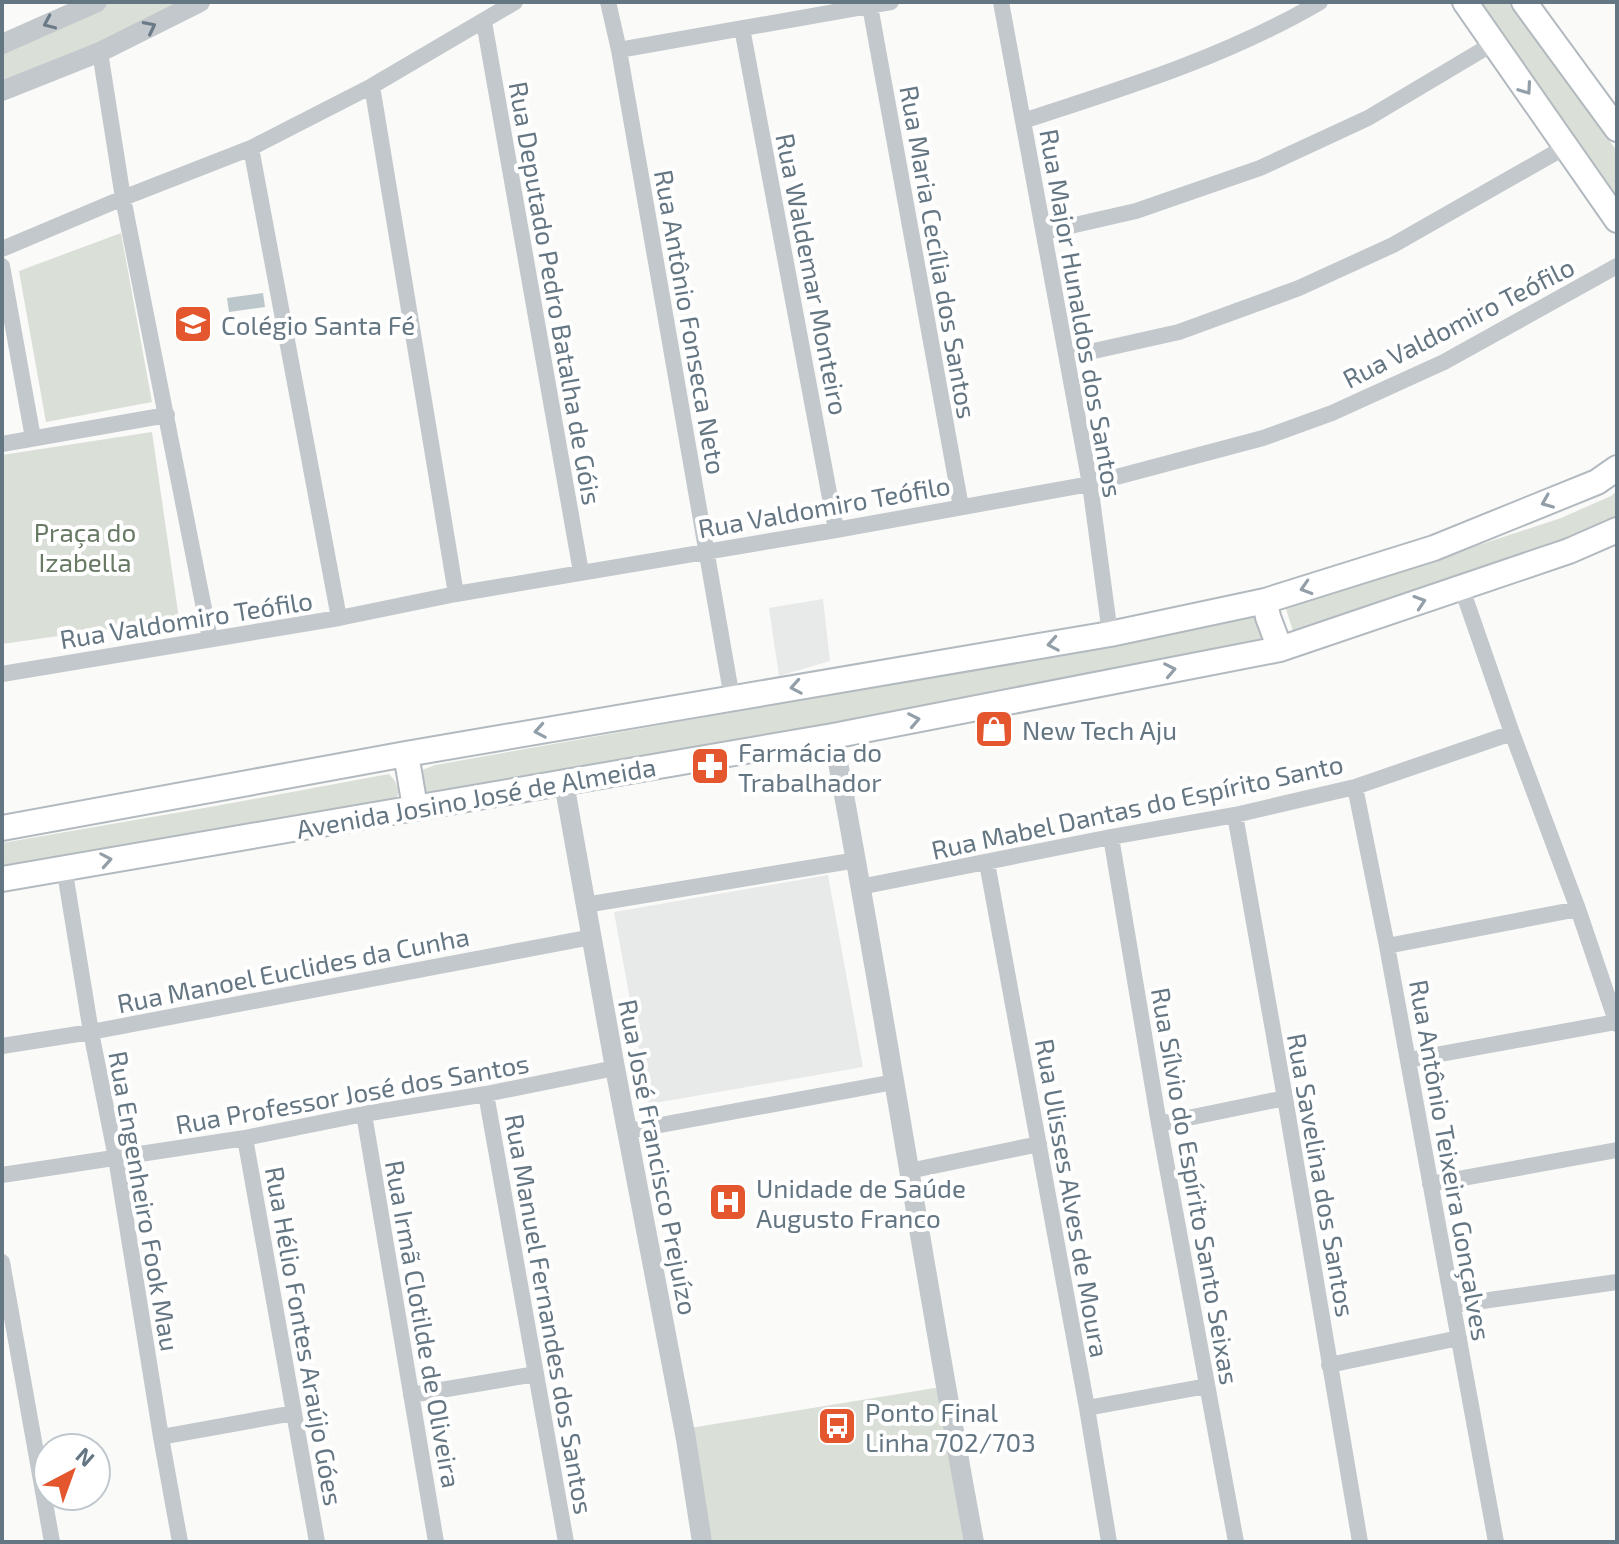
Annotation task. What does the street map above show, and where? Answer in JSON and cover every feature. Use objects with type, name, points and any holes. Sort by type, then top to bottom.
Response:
[{"type":"main road","points":[[1465,2],[1617,220]]},
{"type":"main road","points":[[1524,2],[1617,129]]},
{"type":"main road","name":"Avenida Josino José de Almeida","points":[[2,828],[406,754],[1110,634],[1265,601],[1434,548],[1597,482],[1617,468]]},
{"type":"main road","name":"Avenida Josino José de Almeida","points":[[2,879],[833,736],[1280,649],[1462,589],[1569,551],[1617,530]]},
{"type":"main road","points":[[1265,601],[1280,649]]},
{"type":"main road","points":[[406,754],[415,807]]},
{"type":"street","points":[[2,44],[97,2]]},
{"type":"street","points":[[2,91],[100,52],[200,2]]},
{"type":"street","points":[[2,249],[251,148],[372,86],[515,2]]},
{"type":"street","name":"Rua Antônio Fonseca Neto","points":[[608,2],[619,50],[732,698]]},
{"type":"street","points":[[619,50],[891,2]]},
{"type":"street","name":"Rua Major Hunaldos dos Santos","points":[[1001,2],[1090,484],[1110,634]]},
{"type":"street","points":[[1023,121],[1126,88],[1226,50],[1320,2]]},
{"type":"street","name":"Rua Maria Cecília dos Santos","points":[[870,6],[961,507]]},
{"type":"street","name":"Rua Deputado Pedro Batalha de Góis","points":[[484,22],[581,572]]},
{"type":"street","name":"Rua Waldemar Monteiro","points":[[742,28],[836,530]]},
{"type":"street","points":[[1044,232],[1136,211],[1260,168],[1368,118],[1494,43]]},
{"type":"street","points":[[100,52],[123,198],[210,639]]},
{"type":"street","points":[[372,86],[456,594]]},
{"type":"street","points":[[1067,357],[1179,332],[1299,288],[1393,245],[1567,146]]},
{"type":"street","points":[[251,148],[339,618]]},
{"type":"street","points":[[2,266],[33,438]]},
{"type":"street","name":"Rua Valdomiro Teófilo","points":[[2,674],[339,618],[456,594],[1090,484],[1263,438],[1332,413],[1444,362],[1617,266]]},
{"type":"street","points":[[2,444],[167,415]]},
{"type":"street","points":[[1408,1060],[1617,1023],[1462,589]]},
{"type":"street","name":"Rua Mabel Dantas do Espírito Santo","points":[[860,887],[1235,815],[1355,787],[1512,733]]},
{"type":"street","points":[[833,736],[974,1542]]},
{"type":"street","name":"Rua José Francisco Prejuízo","points":[[564,783],[686,1439],[702,1542]]},
{"type":"street","name":"Rua Antônio Teixeira Gonçalves","points":[[1355,787],[1496,1542]]},
{"type":"street","name":"Rua Savelina dos Santos","points":[[1235,815],[1360,1542]]},
{"type":"street","name":"Rua Sílvio do Espírito Santo Seixas","points":[[1111,837],[1159,1124],[1236,1542]]},
{"type":"street","points":[[585,905],[857,860]]},
{"type":"street","name":"Rua Ulisses Alves de Moura","points":[[987,863],[1109,1542]]},
{"type":"street","name":"Rua Engenheiro Fook Mau","points":[[64,867],[180,1542]]},
{"type":"street","points":[[1387,946],[1578,909]]},
{"type":"street","name":"Rua Manoel Euclides da Cunha","points":[[2,1046],[91,1032],[592,937]]},
{"type":"street","name":"Rua Professor José dos Santos","points":[[2,1175],[245,1138],[615,1068]]},
{"type":"street","points":[[628,1131],[894,1082]]},
{"type":"street","name":"Rua Manuel Fernandes dos Santos","points":[[486,1094],[566,1542]]},
{"type":"street","points":[[1159,1124],[1285,1098]]},
{"type":"street","name":"Rua Irmã Clotilde de Oliveira","points":[[364,1114],[436,1542]]},
{"type":"street","name":"Rua Hélio Fontes Araújo Góes","points":[[245,1138],[317,1542]]},
{"type":"street","points":[[909,1171],[1039,1144]]},
{"type":"street","points":[[1430,1184],[1617,1150]]},
{"type":"street","points":[[2,1262],[52,1542]]},
{"type":"street","points":[[1454,1305],[1617,1282]]},
{"type":"street","points":[[1329,1365],[1459,1338]]},
{"type":"street","points":[[411,1395],[536,1374]]},
{"type":"street","points":[[1087,1408],[1207,1386]]},
{"type":"street","points":[[161,1437],[294,1413]]},
{"type":"shaded area","points":[[263,293],[265,307],[229,312],[227,298]]},
{"type":"shaded area","points":[[823,599],[830,661],[779,676],[769,608]]},
{"type":"shaded area","points":[[828,875],[863,1067],[649,1104],[614,912]]},
{"type":"green space","points":[[109,2],[187,2],[118,37],[2,81],[2,47]]},
{"type":"green space","points":[[1478,2],[1508,2],[1617,151],[1617,198]]},
{"type":"green space","points":[[121,233],[152,402],[46,422],[19,271]]},
{"type":"green space","name":"Praça do Izabella","points":[[152,432],[179,619],[2,644],[2,455]]},
{"type":"green space","points":[[1617,491],[1617,522],[1294,634],[1285,606],[1561,518]]},
{"type":"green space","points":[[1256,616],[1266,624],[1258,647],[1131,674],[425,795],[422,770],[435,765]]},
{"type":"green space","points":[[389,774],[399,792],[393,806],[2,873],[2,843]]},
{"type":"green space","points":[[941,1387],[966,1542],[712,1542],[690,1428]]},
{"type":"place","name":"Colégio Santa Fé","points":[[193,324]]},
{"type":"place","name":"New Tech Aju","points":[[994,729]]},
{"type":"place","name":"Farmácia do Trabalhador","points":[[710,766]]},
{"type":"place","name":"Unidade de Saúde Augusto Franco","points":[[728,1202]]},
{"type":"place","name":"Ponto Final Linha 702/703","points":[[837,1426]]}]
